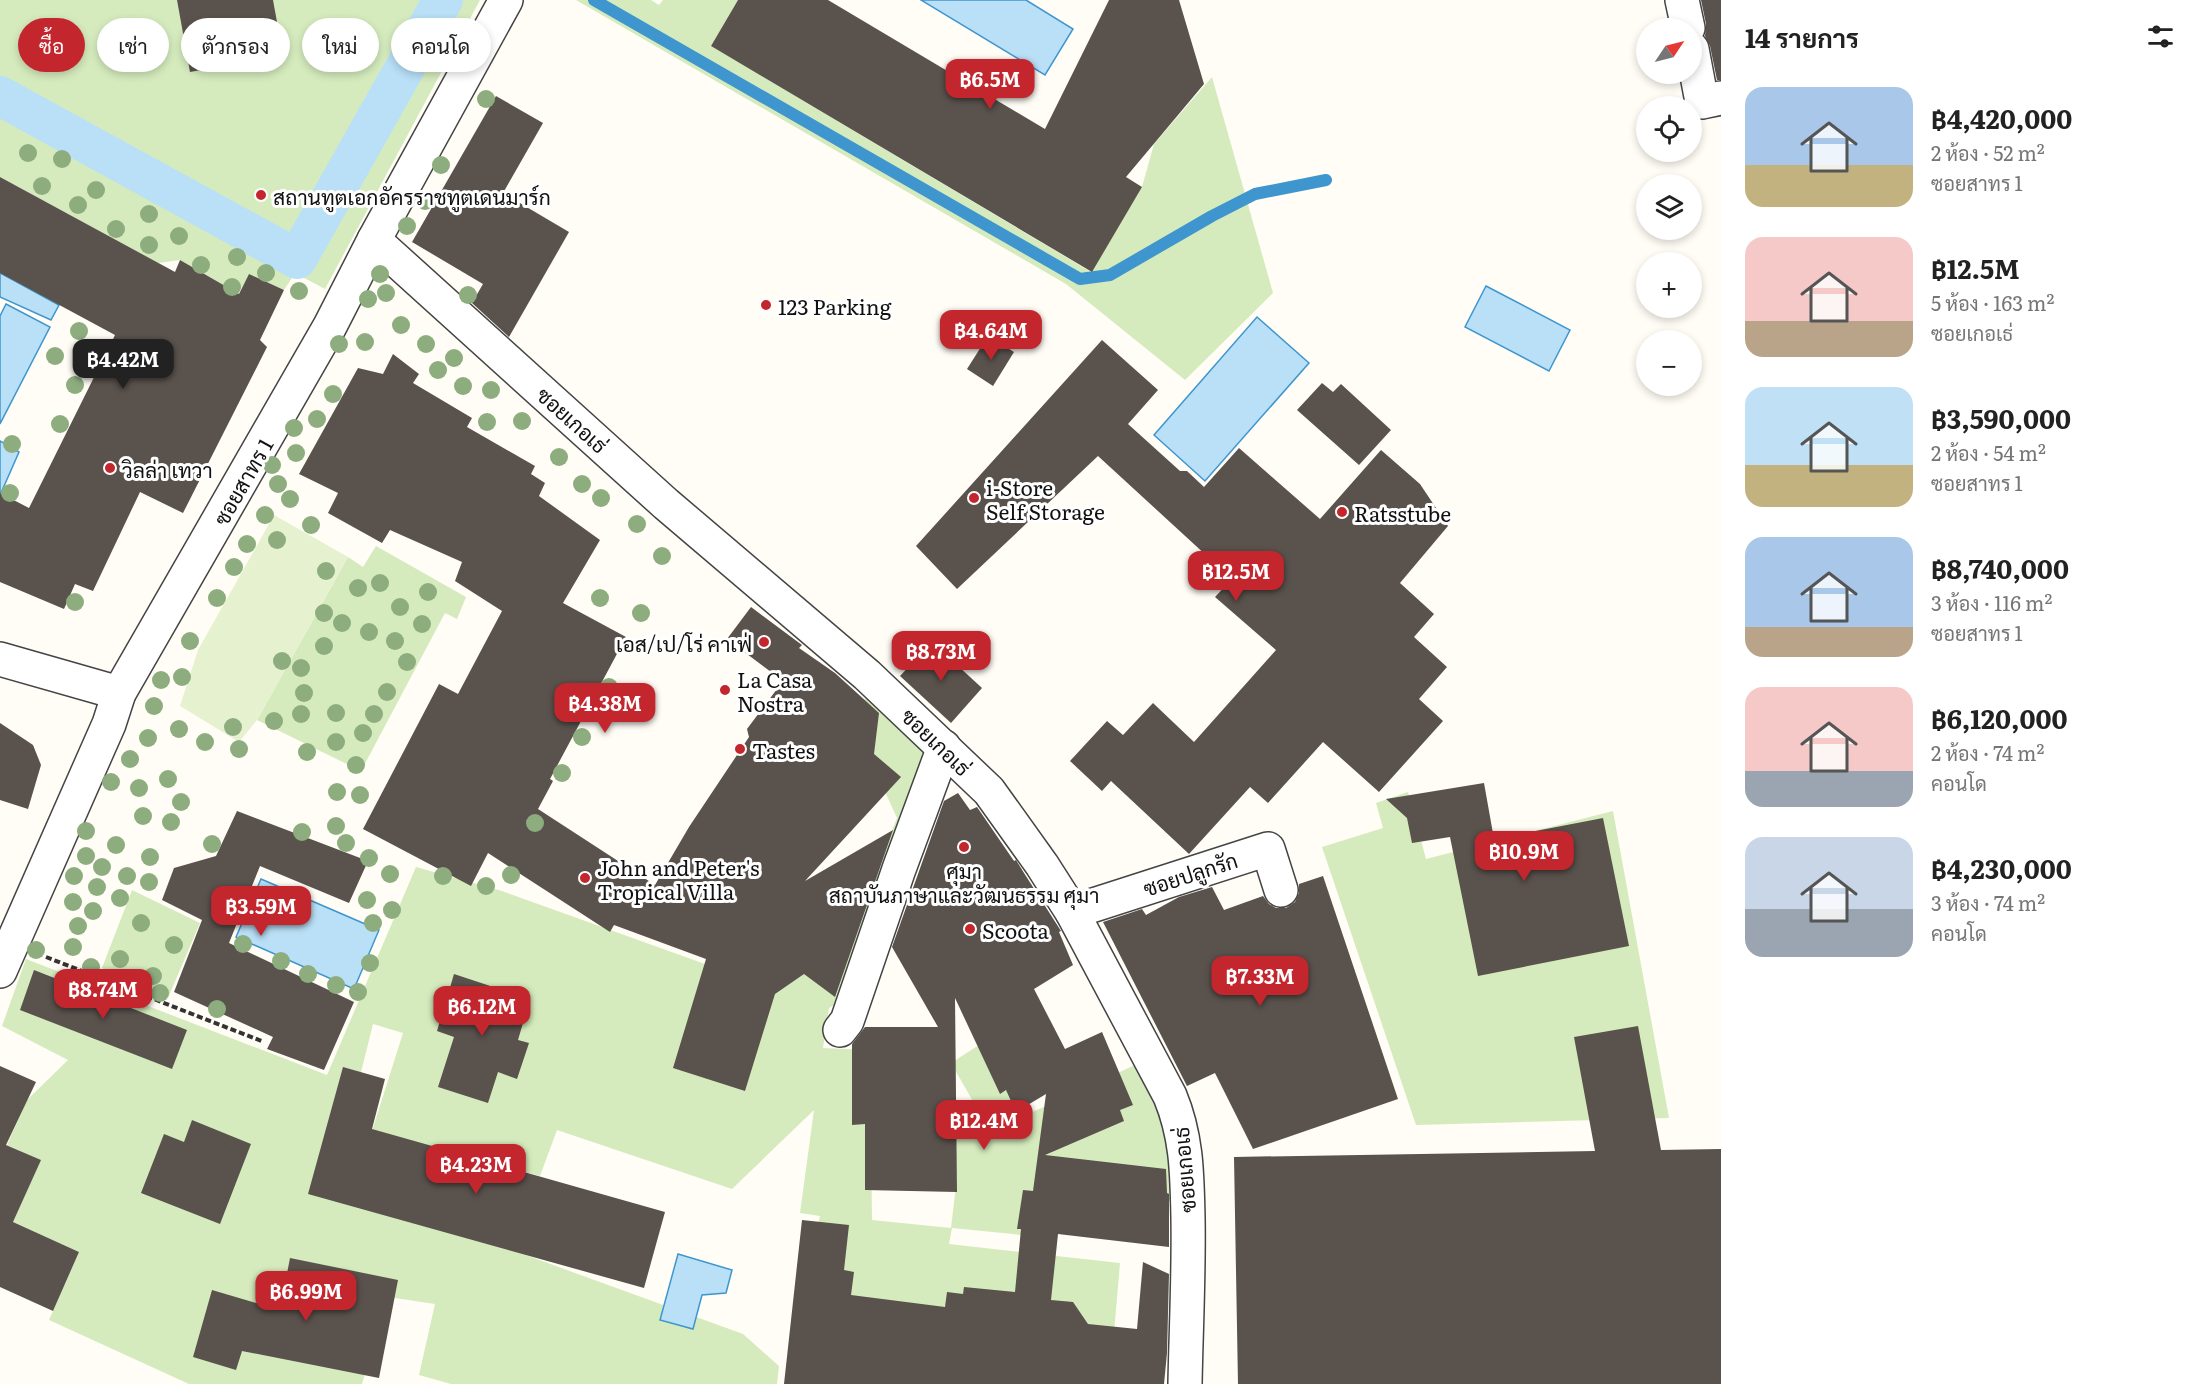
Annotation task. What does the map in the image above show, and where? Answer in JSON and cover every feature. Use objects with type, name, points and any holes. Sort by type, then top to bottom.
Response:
[{"type":"street","name":"ซอยสาทร 1","points":[[6,958],[109,724],[119,693],[330,326],[374,240],[506,0]]},
{"type":"street","points":[[1682,0],[1686,18]]},
{"type":"street","points":[[1699,84],[1702,102],[1721,98]]},
{"type":"street","name":"ซอยเกอเธ่","points":[[374,240],[666,504],[849,660],[944,747],[989,791],[1042,865],[1071,912],[1170,1096],[1180,1119],[1186,1155],[1188,1239],[1185,1384]]},
{"type":"street","points":[[0,659],[119,693]]},
{"type":"street","points":[[840,1030],[847,1021],[944,747]]},
{"type":"street","name":"ซอยปลูกรัก","points":[[1071,912],[1268,849],[1281,890]]},
{"type":"path","points":[[6,958],[264,1042]]},
{"type":"green space","name":"สถานทูตเอกอัครราชทูตเดนมาร์ก","points":[[0,0],[480,0],[470,18],[391,18],[391,72],[441,72],[325,289],[295,273],[284,290],[249,275],[238,294],[180,260],[158,263],[0,177]]},
{"type":"green space","points":[[576,0],[651,0],[659,5],[663,0],[738,0],[711,46],[1091,272],[1142,187],[1154,144],[1212,77],[1273,293],[1185,380],[1066,284]]},
{"type":"green space","points":[[274,515],[348,557],[257,720],[239,742],[180,706],[198,650]]},
{"type":"green space","points":[[376,546],[466,597],[457,619],[445,613],[361,771],[257,720],[348,557],[363,567]]},
{"type":"green space","points":[[867,696],[921,742],[927,762],[844,999],[829,1008],[823,1048],[870,1050],[872,1220],[951,1228],[957,1177],[937,1124],[974,1103],[951,1063],[979,1045],[1024,1116],[1135,1065],[1156,1101],[1172,1166],[1175,1203],[1064,1161],[1042,1237],[952,1228],[949,1244],[1120,1263],[1114,1333],[810,1291],[815,1236],[820,1216],[800,1213],[814,1110],[732,1189],[557,1130],[540,1176],[372,1131],[403,1033],[373,1024],[333,1185],[743,1334],[779,1366],[777,1384],[451,1384],[419,1375],[435,1304],[388,1297],[362,1384],[189,1384],[49,1320],[79,1252],[13,1222],[40,1160],[7,1145],[27,1100],[68,1060],[2,1026],[26,959],[327,1075],[416,867],[502,891],[705,964],[720,938],[832,979],[897,818],[866,750],[850,725]]},
{"type":"green space","points":[[1408,792],[1426,859],[1613,811],[1669,1118],[1416,1125],[1322,847],[1383,828],[1376,803]]},
{"type":"green space","points":[[132,890],[200,923],[168,998],[102,968]]},
{"type":"water","points":[[921,0],[1026,0],[1073,29],[1045,75]]},
{"type":"water","points":[[0,273],[59,305],[51,320],[0,297]]},
{"type":"water","points":[[1486,286],[1570,330],[1549,371],[1465,327]]},
{"type":"water","points":[[6,304],[50,327],[0,424],[0,316]]},
{"type":"water","points":[[1257,317],[1309,363],[1205,481],[1154,435]]},
{"type":"water","points":[[0,441],[19,452],[1,493],[0,493]]},
{"type":"water","points":[[261,879],[379,930],[354,989],[236,937]]},
{"type":"water","points":[[678,1254],[732,1270],[726,1293],[702,1295],[693,1329],[660,1320]]},
{"type":"building","points":[[177,0],[273,0],[276,18],[181,18],[181,22]]},
{"type":"building","points":[[738,0],[828,0],[1045,129],[1109,0],[1179,0],[1204,84],[1126,177],[1142,187],[1092,272],[711,46]]},
{"type":"building","points":[[1701,0],[1721,0],[1721,80],[1717,80],[1710,46],[1705,36],[1706,24]]},
{"type":"building","points":[[496,96],[543,123],[503,193],[569,232],[509,337],[472,303],[483,284],[412,242]]},
{"type":"building","points":[[0,177],[175,272],[180,260],[239,294],[249,274],[284,290],[260,340],[267,347],[183,513],[140,492],[93,591],[75,584],[64,609],[0,582],[0,493],[29,508],[115,335],[0,273]]},
{"type":"building","points":[[988,336],[1014,352],[993,386],[967,369]]},
{"type":"building","points":[[1102,340],[1158,390],[1128,424],[1180,471],[1187,471],[1204,487],[1239,448],[1320,519],[1381,450],[1420,484],[1448,526],[1400,583],[1434,614],[1414,637],[1447,667],[1419,699],[1443,721],[1379,792],[1323,742],[1268,803],[1250,787],[1189,854],[1111,781],[1102,791],[1070,761],[1107,721],[1123,735],[1153,703],[1194,742],[1276,650],[1215,597],[1232,579],[1098,456],[957,589],[916,546]]},
{"type":"building","points":[[393,354],[419,374],[413,383],[472,418],[467,427],[535,466],[531,474],[545,483],[539,496],[600,540],[563,603],[626,637],[550,779],[553,781],[538,809],[655,885],[689,827],[749,737],[747,729],[783,681],[727,639],[751,607],[802,645],[799,648],[835,673],[879,713],[874,754],[901,777],[805,881],[893,830],[835,997],[804,974],[775,994],[745,1091],[673,1068],[706,959],[614,925],[610,932],[488,853],[471,886],[363,829],[439,684],[458,694],[502,611],[455,581],[462,562],[390,530],[382,543],[328,513],[338,493],[299,474],[358,368],[383,374]]},
{"type":"building","points":[[1322,383],[1333,392],[1341,384],[1391,430],[1359,465],[1297,410]]},
{"type":"building","points":[[932,642],[982,688],[951,723],[900,676]]},
{"type":"building","points":[[0,723],[33,745],[41,765],[28,809],[0,800]]},
{"type":"building","points":[[1484,783],[1494,839],[1603,818],[1629,946],[1478,976],[1450,837],[1412,843],[1407,818],[1386,799]]},
{"type":"building","points":[[958,793],[970,810],[977,807],[1014,861],[1016,860],[1061,931],[1059,932],[1073,965],[1034,989],[1065,1049],[1102,1032],[1133,1105],[1120,1110],[1124,1121],[1045,1155],[1166,1169],[1167,1193],[1169,1194],[1169,1247],[1058,1234],[1051,1300],[1073,1302],[1088,1324],[1137,1329],[1143,1262],[1169,1274],[1164,1384],[784,1384],[802,1220],[849,1225],[844,1270],[854,1272],[851,1295],[945,1307],[947,1292],[963,1294],[964,1287],[1015,1292],[1021,1229],[1017,1229],[1023,1190],[1033,1191],[1046,1094],[1016,1112],[1006,1090],[1000,1094],[955,998],[957,1192],[865,1190],[865,1124],[852,1125],[852,1044],[865,1027],[938,1027],[892,947],[944,801]]},
{"type":"building","points":[[237,811],[368,861],[349,903],[260,866],[229,943],[354,1002],[324,1070],[267,1049],[273,1037],[174,992],[202,920],[162,900],[174,868],[216,856]]},
{"type":"building","points":[[1323,876],[1398,1099],[1253,1149],[1215,1073],[1187,1086],[1103,922],[1142,909],[1146,915],[1179,897],[1212,887],[1224,910],[1263,896],[1269,904],[1276,908],[1286,908],[1295,902],[1299,893],[1299,884]]},
{"type":"building","points":[[34,970],[187,1030],[172,1069],[20,1010]]},
{"type":"building","points":[[454,974],[530,999],[518,1040],[529,1043],[517,1079],[498,1072],[488,1103],[438,1087],[454,1037],[437,1031]]},
{"type":"building","points":[[1638,1026],[1661,1150],[1721,1149],[1721,1384],[1238,1384],[1234,1157],[1595,1151],[1574,1037]]},
{"type":"building","points":[[0,1066],[36,1082],[6,1145],[41,1160],[13,1222],[79,1252],[53,1311],[0,1287]]},
{"type":"building","points":[[343,1067],[385,1079],[372,1129],[665,1212],[644,1288],[308,1194]]},
{"type":"building","points":[[192,1120],[251,1144],[220,1224],[141,1193],[164,1134],[184,1142]]},
{"type":"building","points":[[290,1258],[398,1280],[379,1378],[242,1351],[236,1370],[193,1357],[212,1290],[280,1310]]},
{"type":"waterway","points":[[0,96],[297,259],[443,0]]},
{"type":"waterway","points":[[594,0],[1080,279],[1110,275],[1255,194],[1326,180]]},
{"type":"place","name":"สถานทูตเอกอัครราชทูตเดนมาร์ก","points":[[261,195]]},
{"type":"place","name":"123 Parking","points":[[766,305]]},
{"type":"place","name":"วิลล่า เทวา","points":[[110,468]]},
{"type":"place","name":"i-Store Self Storage","points":[[974,498]]},
{"type":"place","name":"Ratsstube","points":[[1342,512]]},
{"type":"place","name":"เอส/เป/โร่ คาเฟ่","points":[[764,642]]},
{"type":"place","name":"La Casa Nostra","points":[[725,690]]},
{"type":"place","name":"Tastes","points":[[740,749]]},
{"type":"place","name":"ศุมา สถาบันภาษาและวัฒนธรรม ศุมา","points":[[964,847]]},
{"type":"place","name":"John and Peter's Tropical Villa","points":[[585,878]]},
{"type":"place","name":"Scoota","points":[[970,929]]}]
